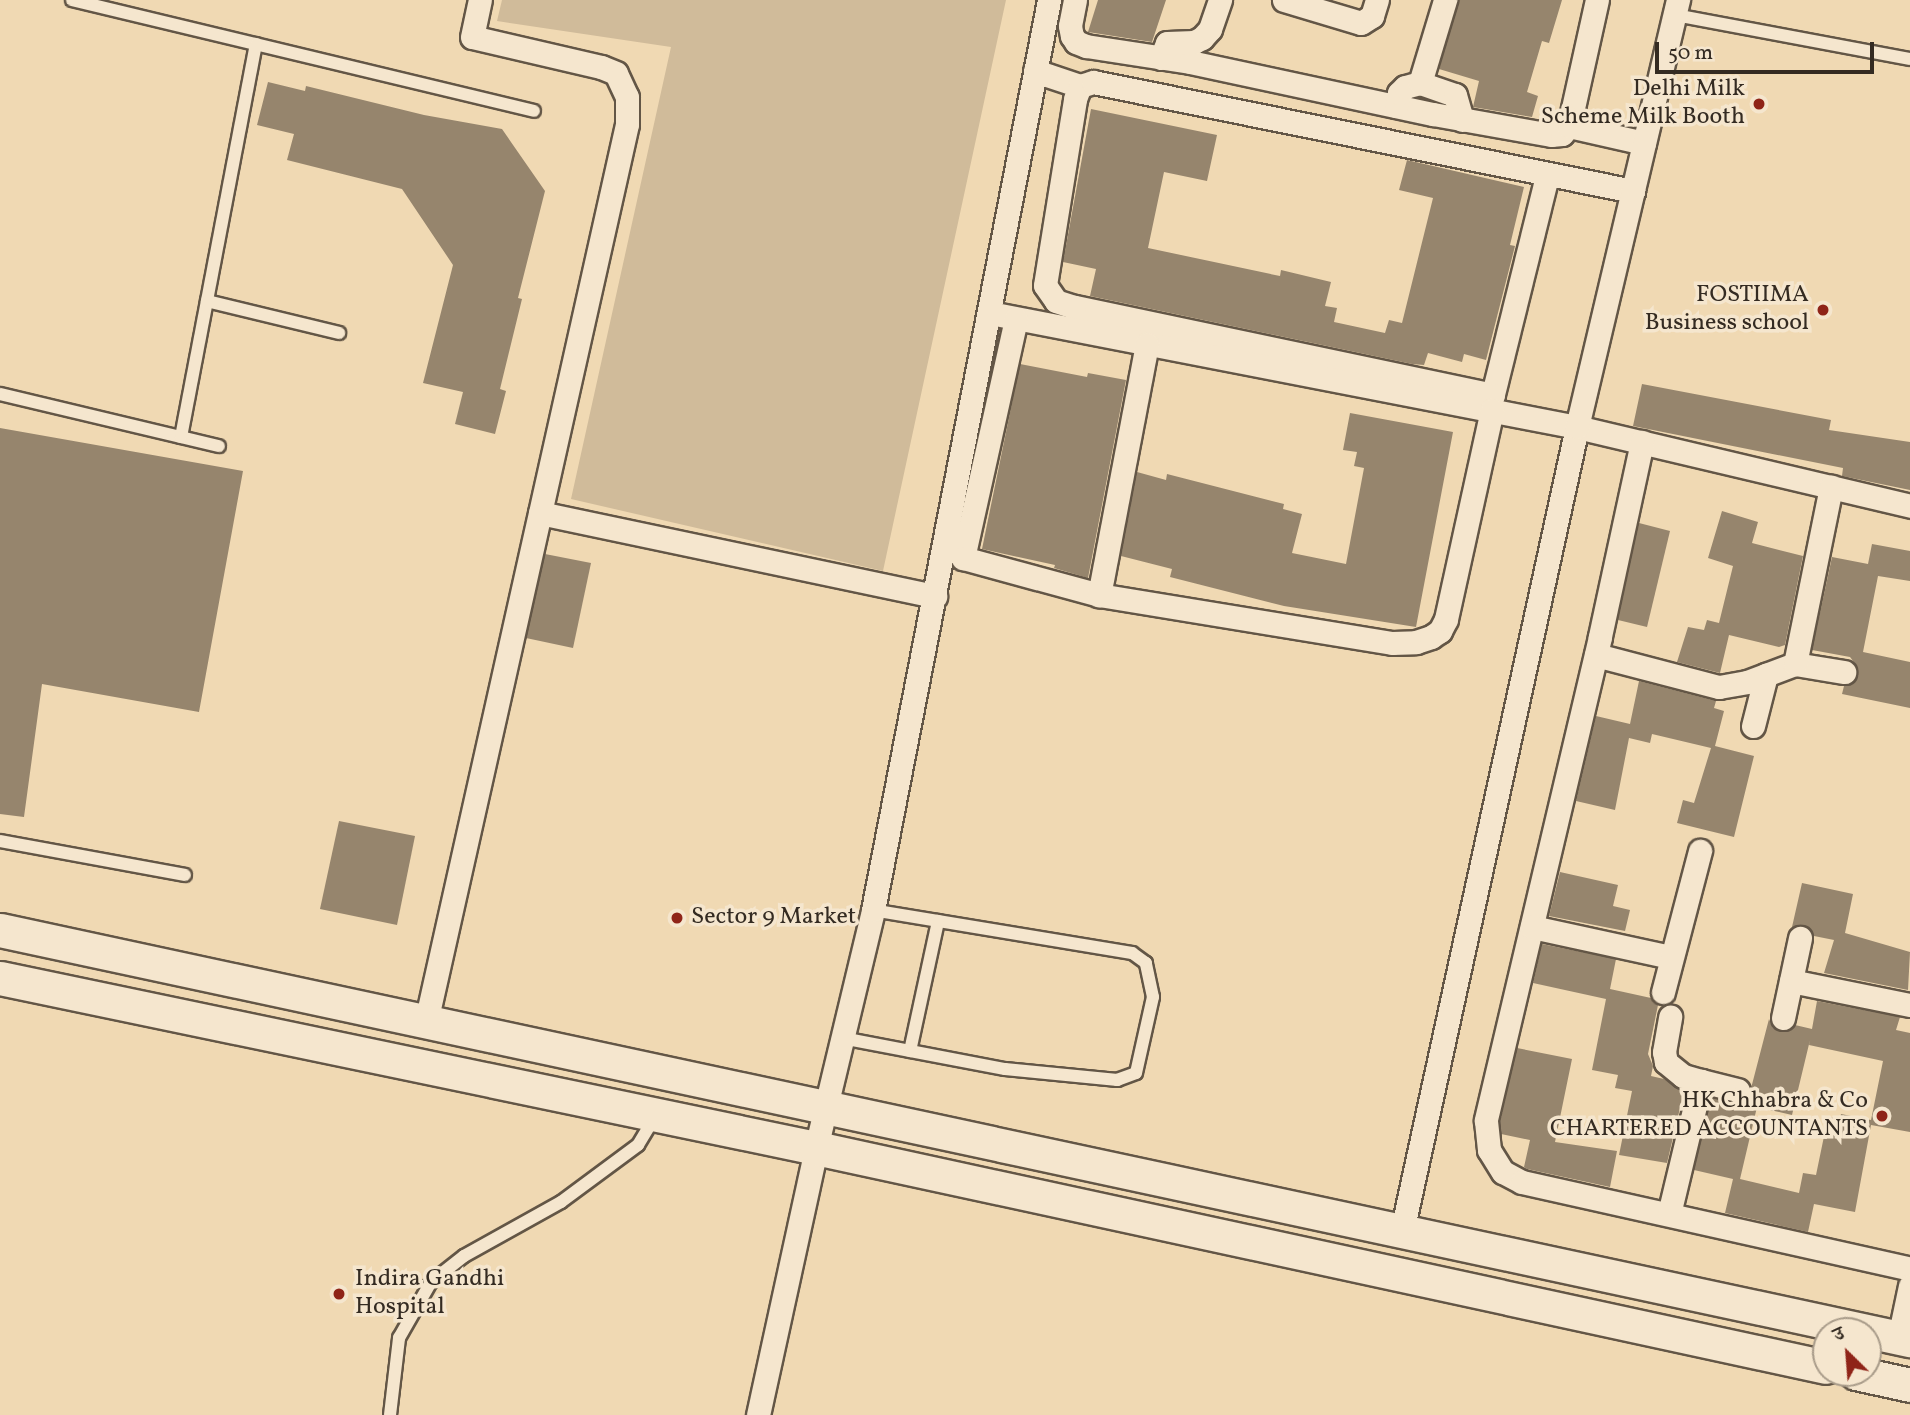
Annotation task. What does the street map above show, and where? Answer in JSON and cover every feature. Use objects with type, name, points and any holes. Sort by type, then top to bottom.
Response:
[{"type":"street","points":[[426,1021],[627,124],[626,97],[616,74],[601,66],[472,37],[480,0]]},
{"type":"street","points":[[758,1415],[825,1107],[873,910],[1049,0]]},
{"type":"street","points":[[1075,0],[1070,26],[1076,42],[1086,47],[1161,58],[1462,120],[1551,135],[1562,134],[1569,126],[1597,0]]},
{"type":"street","points":[[1161,58],[1167,43],[1194,42],[1202,38],[1210,29],[1220,0]]},
{"type":"street","points":[[1284,0],[1361,23],[1372,16],[1377,0]]},
{"type":"street","points":[[1420,83],[1446,0]]},
{"type":"street","points":[[1402,1231],[1577,427],[1677,8]]},
{"type":"street","points":[[1035,71],[1080,86],[1103,82],[1547,176],[1633,191]]},
{"type":"street","points":[[1396,106],[1399,93],[1405,87],[1420,83],[1448,90],[1455,95],[1462,120]]},
{"type":"street","points":[[1080,86],[1046,271],[1047,292],[1056,300],[1487,394],[1493,395],[1547,176]]},
{"type":"street","points":[[1569,126],[1644,143]]},
{"type":"street","points":[[990,313],[1577,427],[1910,506]]},
{"type":"street","points":[[1016,318],[963,558],[1099,595],[1392,643],[1416,642],[1431,637],[1440,631],[1446,619],[1492,410]]},
{"type":"street","points":[[1099,595],[1147,344]]},
{"type":"street","points":[[1643,442],[1596,656],[1486,1121],[1489,1150],[1503,1172],[1522,1182],[1910,1269]]},
{"type":"street","points":[[1794,664],[1831,487]]},
{"type":"street","points":[[540,513],[935,596]]},
{"type":"street","points":[[1596,656],[1719,687],[1728,687],[1794,664],[1844,672]]},
{"type":"street","points":[[1753,726],[1766,675]]},
{"type":"street","points":[[1663,992],[1700,850]]},
{"type":"street","points":[[1532,927],[1671,957]]},
{"type":"street","points":[[0,930],[1904,1339],[1910,1286]]},
{"type":"street","points":[[1783,1018],[1800,938]]},
{"type":"street","points":[[0,978],[816,1148],[1812,1364]]},
{"type":"street","points":[[1791,981],[1910,1005]]},
{"type":"street","points":[[1670,1017],[1664,1052],[1666,1062],[1683,1076],[1738,1090]]},
{"type":"street","points":[[1669,1214],[1701,1081]]},
{"type":"street","points":[[1882,1379],[1910,1385]]},
{"type":"lane","points":[[72,0],[534,111]]},
{"type":"lane","points":[[1677,8],[1910,59]]},
{"type":"lane","points":[[181,437],[256,44]]},
{"type":"lane","points":[[207,301],[339,333]]},
{"type":"lane","points":[[0,394],[219,446]]},
{"type":"lane","points":[[0,841],[185,875]]},
{"type":"lane","points":[[842,1038],[1005,1069],[1117,1080],[1136,1073],[1153,997],[1146,964],[1132,953],[873,910]]},
{"type":"lane","points":[[909,1051],[938,921]]},
{"type":"lane","points":[[390,1415],[399,1338],[431,1282],[464,1256],[561,1202],[638,1145],[656,1115]]},
{"type":"shaded area","points":[[502,0],[1006,0],[883,571],[571,499],[671,47],[497,21]]},
{"type":"building","points":[[1098,0],[1166,0],[1152,42],[1088,32]]},
{"type":"building","points":[[1459,0],[1562,0],[1549,43],[1542,41],[1527,92],[1538,96],[1532,117],[1473,107],[1479,81],[1439,69]]},
{"type":"building","points":[[268,82],[305,91],[306,86],[424,115],[502,129],[545,191],[518,298],[522,299],[500,389],[506,391],[495,434],[455,424],[463,392],[423,383],[453,265],[402,189],[287,160],[294,134],[257,125]]},
{"type":"building","points":[[1091,109],[1217,135],[1207,181],[1164,172],[1148,248],[1280,276],[1281,270],[1331,282],[1325,306],[1337,308],[1334,322],[1385,333],[1389,320],[1402,323],[1433,198],[1399,190],[1407,160],[1524,187],[1510,245],[1515,246],[1486,360],[1464,354],[1462,362],[1428,353],[1424,365],[1412,364],[1090,296],[1096,269],[1063,262]]},
{"type":"building","points":[[1020,364],[1087,377],[1088,373],[1126,380],[1088,578],[1054,568],[1055,565],[982,549]]},
{"type":"building","points":[[1642,384],[1831,420],[1829,430],[1910,442],[1910,490],[1842,476],[1843,468],[1633,426]]},
{"type":"building","points":[[1350,413],[1453,432],[1416,627],[1284,606],[1170,577],[1172,569],[1121,556],[1137,472],[1166,480],[1167,474],[1284,504],[1283,509],[1302,514],[1292,553],[1346,564],[1364,468],[1354,466],[1357,452],[1343,450]]},
{"type":"building","points":[[0,428],[243,471],[199,712],[42,684],[24,817],[0,814]]},
{"type":"building","points":[[1722,511],[1758,522],[1752,543],[1803,556],[1785,645],[1779,647],[1729,635],[1720,673],[1677,662],[1688,627],[1704,630],[1707,620],[1719,623],[1733,566],[1708,558]]},
{"type":"building","points":[[1639,523],[1670,531],[1647,627],[1618,620]]},
{"type":"building","points":[[1872,544],[1910,551],[1910,581],[1878,576],[1863,652],[1910,662],[1910,708],[1842,694],[1844,686],[1855,680],[1857,666],[1850,657],[1812,650],[1832,557],[1868,564]]},
{"type":"building","points":[[545,554],[591,563],[573,648],[526,638]]},
{"type":"building","points":[[1639,681],[1716,701],[1714,708],[1724,711],[1715,746],[1754,756],[1734,837],[1677,823],[1683,800],[1694,803],[1711,748],[1652,734],[1650,743],[1629,738],[1615,810],[1576,801],[1596,716],[1630,724]]},
{"type":"building","points":[[339,821],[415,836],[397,925],[320,909]]},
{"type":"building","points":[[1560,872],[1618,885],[1613,906],[1630,910],[1625,931],[1549,916]]},
{"type":"building","points":[[1802,883],[1853,894],[1845,933],[1910,952],[1908,990],[1824,973],[1834,940],[1814,936],[1804,925],[1792,927]]},
{"type":"building","points":[[1542,944],[1616,959],[1610,989],[1651,998],[1658,1005],[1648,1054],[1653,1066],[1651,1076],[1664,1079],[1684,1091],[1667,1163],[1619,1155],[1632,1091],[1615,1088],[1618,1075],[1592,1070],[1606,999],[1533,983]]},
{"type":"building","name":"HK Chhabra & Co CHARTERED ACCOUNTANTS","points":[[1817,1001],[1900,1017],[1896,1030],[1910,1033],[1910,1132],[1871,1125],[1855,1212],[1814,1204],[1808,1232],[1725,1213],[1733,1179],[1694,1170],[1711,1098],[1735,1104],[1748,1100],[1769,1019],[1773,1028],[1779,1031],[1788,1031],[1795,1025],[1812,1029]],"holes":[[[1810,1040],[1809,1045],[1883,1061],[1871,1120],[1841,1114],[1840,1119],[1828,1117],[1816,1175],[1803,1173],[1799,1193],[1740,1179],[1757,1107],[1792,1115]]]},
{"type":"building","points":[[1517,1048],[1572,1059],[1555,1142],[1617,1151],[1610,1187],[1527,1169],[1524,1167],[1530,1140],[1501,1134],[1500,1122]]},
{"type":"place","name":"Delhi Milk Scheme Milk Booth","points":[[1759,104]]},
{"type":"place","name":"FOSTIIMA Business school","points":[[1823,310]]},
{"type":"place","name":"Sector 9 Market","points":[[677,918]]},
{"type":"place","name":"HK Chhabra & Co CHARTERED ACCOUNTANTS","points":[[1882,1116]]},
{"type":"place","name":"Indira Gandhi Hospital","points":[[339,1294]]}]
